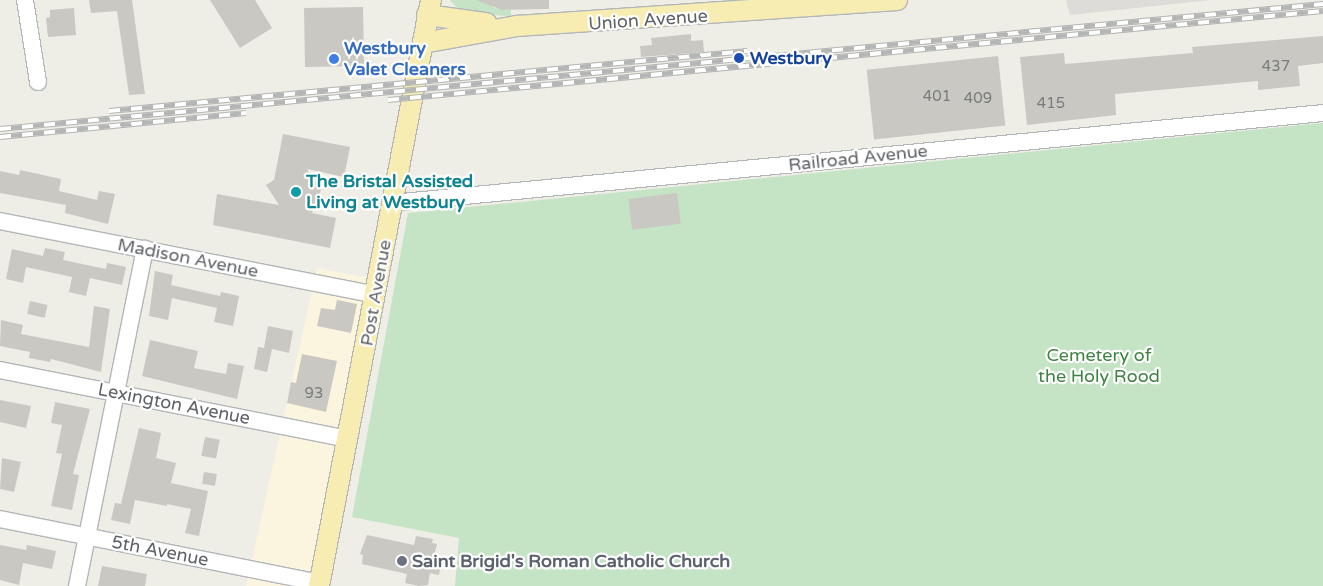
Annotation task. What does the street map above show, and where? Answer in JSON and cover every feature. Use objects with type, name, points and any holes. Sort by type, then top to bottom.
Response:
[{"type":"main road","name":"Union Avenue","points":[[423,42],[517,26],[772,11],[898,0]]},
{"type":"main road","name":"Union Avenue","points":[[429,8],[517,26]]},
{"type":"main road","name":"Post Avenue","points":[[319,584],[376,295],[429,8]]},
{"type":"street","points":[[25,0],[38,82]]},
{"type":"street","name":"Railroad Avenue","points":[[392,203],[1323,113]]},
{"type":"street","name":"Madison Avenue","points":[[0,221],[376,295]]},
{"type":"street","points":[[77,586],[145,250]]},
{"type":"street","name":"Lexington Avenue","points":[[0,370],[348,439]]},
{"type":"street","name":"5th Avenue","points":[[0,519],[319,584]]},
{"type":"shaded area","points":[[1066,0],[1211,0],[1070,15]]},
{"type":"shaded area","points":[[317,268],[380,280],[319,586],[246,586]]},
{"type":"green space","points":[[450,0],[485,0],[494,8],[511,10],[511,16],[461,12]]},
{"type":"green space","name":"Cemetery of the Holy Rood","points":[[1323,123],[1323,586],[455,586],[459,538],[352,517],[408,213]]},
{"type":"building","points":[[89,0],[132,0],[145,94],[129,95],[117,11],[91,13]]},
{"type":"building","points":[[210,0],[255,0],[272,28],[240,48]]},
{"type":"building","points":[[476,0],[549,0],[549,9],[502,10]]},
{"type":"building","points":[[363,7],[364,66],[305,67],[304,8]]},
{"type":"building","points":[[74,8],[76,35],[48,37],[46,18],[50,17],[50,10]]},
{"type":"building","name":"Westbury","points":[[691,34],[691,41],[703,40],[704,52],[641,57],[640,46],[652,45],[651,38]]},
{"type":"building","points":[[1323,36],[1323,63],[1298,66],[1300,86],[1258,90],[1258,81],[1115,94],[1116,115],[1027,125],[1020,57],[1064,53],[1065,64],[1193,53],[1192,47]]},
{"type":"building","points":[[998,56],[1005,126],[874,139],[867,70]]},
{"type":"building","name":"The Bristal Assisted Living at Westbury","points":[[283,134],[350,147],[344,177],[307,169],[321,190],[312,213],[336,218],[330,248],[213,225],[217,194],[279,205],[266,185],[274,180]]},
{"type":"building","points":[[20,170],[61,179],[59,191],[97,200],[99,191],[115,194],[108,224],[65,213],[66,205],[0,193],[0,171],[19,175]]},
{"type":"building","points":[[677,193],[681,224],[632,230],[628,199]]},
{"type":"building","points":[[45,248],[65,252],[63,260],[106,269],[107,263],[126,267],[122,285],[90,278],[86,296],[69,292],[72,277],[26,267],[23,283],[6,279],[12,249],[43,256]]},
{"type":"building","points":[[155,271],[173,275],[171,285],[220,296],[221,292],[239,296],[233,326],[214,322],[217,308],[172,298],[168,320],[149,316]]},
{"type":"building","points":[[337,300],[357,304],[351,333],[317,326],[321,308],[335,310]]},
{"type":"building","points":[[30,301],[48,305],[45,318],[27,314]]},
{"type":"building","points":[[94,306],[110,309],[101,372],[51,359],[50,362],[29,358],[30,352],[0,346],[1,320],[23,325],[21,334],[89,347]]},
{"type":"building","points":[[268,326],[293,331],[289,353],[272,349],[267,372],[254,369],[258,347],[264,348]]},
{"type":"building","points":[[150,340],[198,351],[194,368],[226,374],[228,363],[244,366],[237,399],[142,376]]},
{"type":"building","points":[[302,354],[337,361],[326,412],[287,403],[291,382],[296,383]]},
{"type":"building","points":[[0,400],[31,406],[26,428],[0,422]]},
{"type":"building","points":[[55,402],[90,409],[73,474],[79,475],[72,510],[51,506],[62,454],[56,453],[62,425],[51,423]]},
{"type":"building","points":[[139,428],[161,433],[156,458],[176,463],[171,483],[208,491],[199,536],[185,533],[191,509],[167,504],[167,506],[135,500],[130,524],[111,520],[115,503],[121,504]]},
{"type":"building","points":[[205,437],[220,440],[216,459],[201,456]]},
{"type":"building","points":[[2,458],[21,462],[14,492],[0,489]]},
{"type":"building","points":[[204,472],[217,474],[215,486],[202,484]]},
{"type":"building","name":"Saint Brigid's Roman Catholic Church","points":[[367,535],[414,545],[416,536],[433,539],[432,543],[437,544],[434,556],[442,558],[439,575],[430,573],[428,585],[419,586],[405,583],[407,574],[362,564],[363,555],[360,554]]},
{"type":"building","points":[[0,545],[26,550],[27,545],[56,551],[52,569],[23,563],[19,585],[0,580]]},
{"type":"building","points":[[102,566],[147,574],[145,586],[98,586]]},
{"type":"railway","points":[[0,129],[1323,4]]},
{"type":"railway","points":[[388,100],[1323,11]]},
{"type":"railway","points":[[109,111],[747,51]]},
{"type":"railway","points":[[0,137],[246,113]]},
{"type":"place","name":"Westbury","points":[[739,58]]},
{"type":"place","name":"Westbury Valet Cleaners","points":[[334,59]]},
{"type":"place","name":"The Bristal Assisted Living at Westbury","points":[[296,192]]},
{"type":"place","name":"Saint Brigid's Roman Catholic Church","points":[[402,561]]}]
